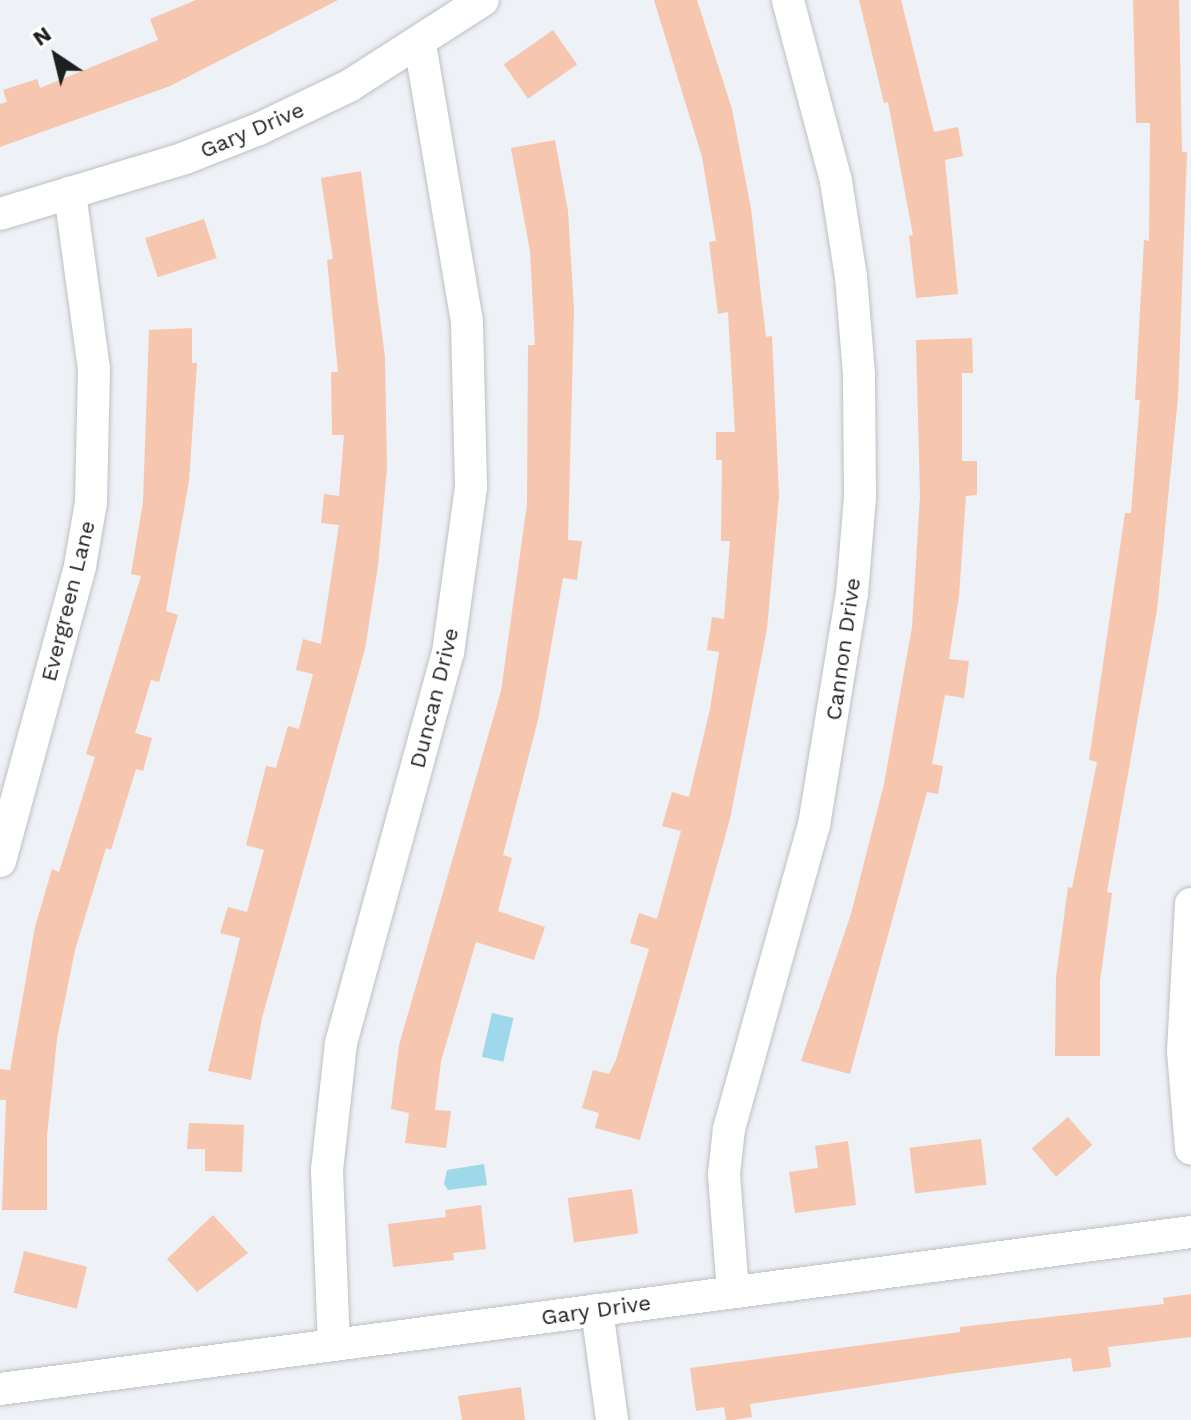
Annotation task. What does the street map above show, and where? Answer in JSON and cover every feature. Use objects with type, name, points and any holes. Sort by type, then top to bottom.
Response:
[{"type":"street","name":"Gary Drive","points":[[0,214],[259,129],[420,45],[483,0]]},
{"type":"street","name":"Cannon Drive","points":[[733,1292],[724,1174],[729,1129],[814,825],[852,594],[860,497],[859,374],[851,277],[836,181],[788,0]]},
{"type":"street","name":"Duncan Drive","points":[[334,1345],[327,1170],[341,1043],[448,653],[471,487],[467,322],[420,45]]},
{"type":"street","name":"Evergreen Lane","points":[[0,861],[80,566],[91,502],[94,369],[70,193]]},
{"type":"street","points":[[1191,904],[1183,1051],[1191,1149]]},
{"type":"street","name":"Gary Drive","points":[[0,1389],[1191,1232]]},
{"type":"street","points":[[597,1310],[612,1420]]},
{"type":"water","points":[[492,1013],[513,1018],[503,1062],[482,1057]]},
{"type":"water","points":[[484,1164],[487,1185],[448,1190],[444,1184],[447,1170]]},
{"type":"building","points":[[196,0],[338,0],[170,86],[0,147],[0,104],[7,102],[3,90],[37,79],[40,88],[158,40],[150,19]]},
{"type":"building","points":[[654,0],[697,0],[732,109],[751,209],[766,337],[772,336],[779,496],[767,629],[730,819],[640,1140],[595,1128],[599,1113],[582,1108],[593,1070],[609,1074],[616,1060],[649,949],[630,943],[639,913],[657,919],[681,831],[662,826],[672,792],[689,797],[710,709],[719,652],[707,650],[712,617],[724,619],[730,541],[721,541],[722,460],[716,460],[716,432],[735,432],[728,312],[718,314],[709,242],[716,241],[702,157]]},
{"type":"building","points":[[859,0],[901,0],[934,132],[958,127],[963,156],[945,160],[958,294],[916,298],[909,236],[913,235],[888,102],[884,103]]},
{"type":"building","points":[[1133,0],[1179,0],[1182,152],[1187,152],[1178,397],[1157,610],[1107,892],[1112,893],[1100,981],[1100,1056],[1055,1056],[1056,977],[1068,887],[1072,888],[1097,762],[1089,760],[1125,513],[1131,513],[1140,400],[1135,400],[1144,240],[1149,241],[1150,123],[1136,123]]},
{"type":"building","points":[[553,30],[577,64],[528,99],[504,64]]},
{"type":"building","points":[[555,140],[568,211],[574,310],[568,540],[582,541],[577,580],[563,578],[538,720],[503,855],[512,858],[498,911],[545,927],[534,960],[476,942],[441,1061],[435,1110],[451,1111],[446,1148],[405,1143],[409,1113],[391,1109],[399,1045],[501,691],[527,504],[528,345],[535,345],[530,251],[511,148]]},
{"type":"building","points":[[361,171],[385,357],[387,468],[378,566],[365,649],[262,1018],[251,1080],[208,1071],[240,938],[220,933],[228,907],[247,912],[264,850],[246,845],[266,766],[276,768],[288,726],[299,729],[313,674],[296,670],[303,639],[321,644],[339,525],[321,523],[324,494],[339,496],[344,435],[332,435],[331,372],[338,372],[327,260],[333,259],[321,178]]},
{"type":"building","points":[[204,219],[217,258],[158,277],[145,238]]},
{"type":"building","points":[[192,328],[192,363],[197,363],[189,481],[166,611],[178,615],[159,682],[151,680],[135,733],[152,738],[143,771],[136,769],[111,850],[106,848],[75,950],[57,1039],[47,1136],[47,1210],[2,1210],[6,1100],[0,1100],[0,1069],[10,1070],[35,927],[52,869],[59,872],[95,757],[86,754],[141,576],[131,574],[143,502],[149,330]]},
{"type":"building","points":[[972,338],[973,373],[962,373],[962,461],[977,461],[977,495],[966,496],[959,596],[949,659],[969,661],[964,698],[945,695],[932,764],[943,766],[938,794],[927,792],[850,1074],[801,1061],[851,914],[884,784],[912,627],[920,496],[916,340]]},
{"type":"building","points":[[1068,1117],[1092,1145],[1056,1176],[1032,1148]]},
{"type":"building","points":[[189,1123],[244,1125],[242,1172],[205,1171],[205,1149],[187,1149]]},
{"type":"building","points":[[981,1139],[987,1185],[915,1193],[910,1148]]},
{"type":"building","points":[[848,1141],[856,1205],[795,1213],[789,1172],[818,1168],[815,1146]]},
{"type":"building","points":[[632,1189],[638,1234],[574,1243],[568,1198]]},
{"type":"building","points":[[481,1205],[486,1249],[453,1253],[454,1260],[393,1267],[388,1224],[446,1217],[445,1210]]},
{"type":"building","points":[[213,1215],[248,1253],[197,1292],[167,1259]]},
{"type":"building","points":[[24,1251],[87,1267],[77,1308],[14,1293]]},
{"type":"building","points":[[1191,1294],[1191,1337],[1108,1347],[1111,1367],[1073,1372],[1071,1358],[750,1404],[752,1417],[733,1420],[726,1420],[724,1407],[696,1411],[690,1368],[960,1332],[960,1327],[1164,1304],[1163,1298]]},
{"type":"building","points":[[521,1387],[525,1420],[462,1420],[458,1396]]}]
